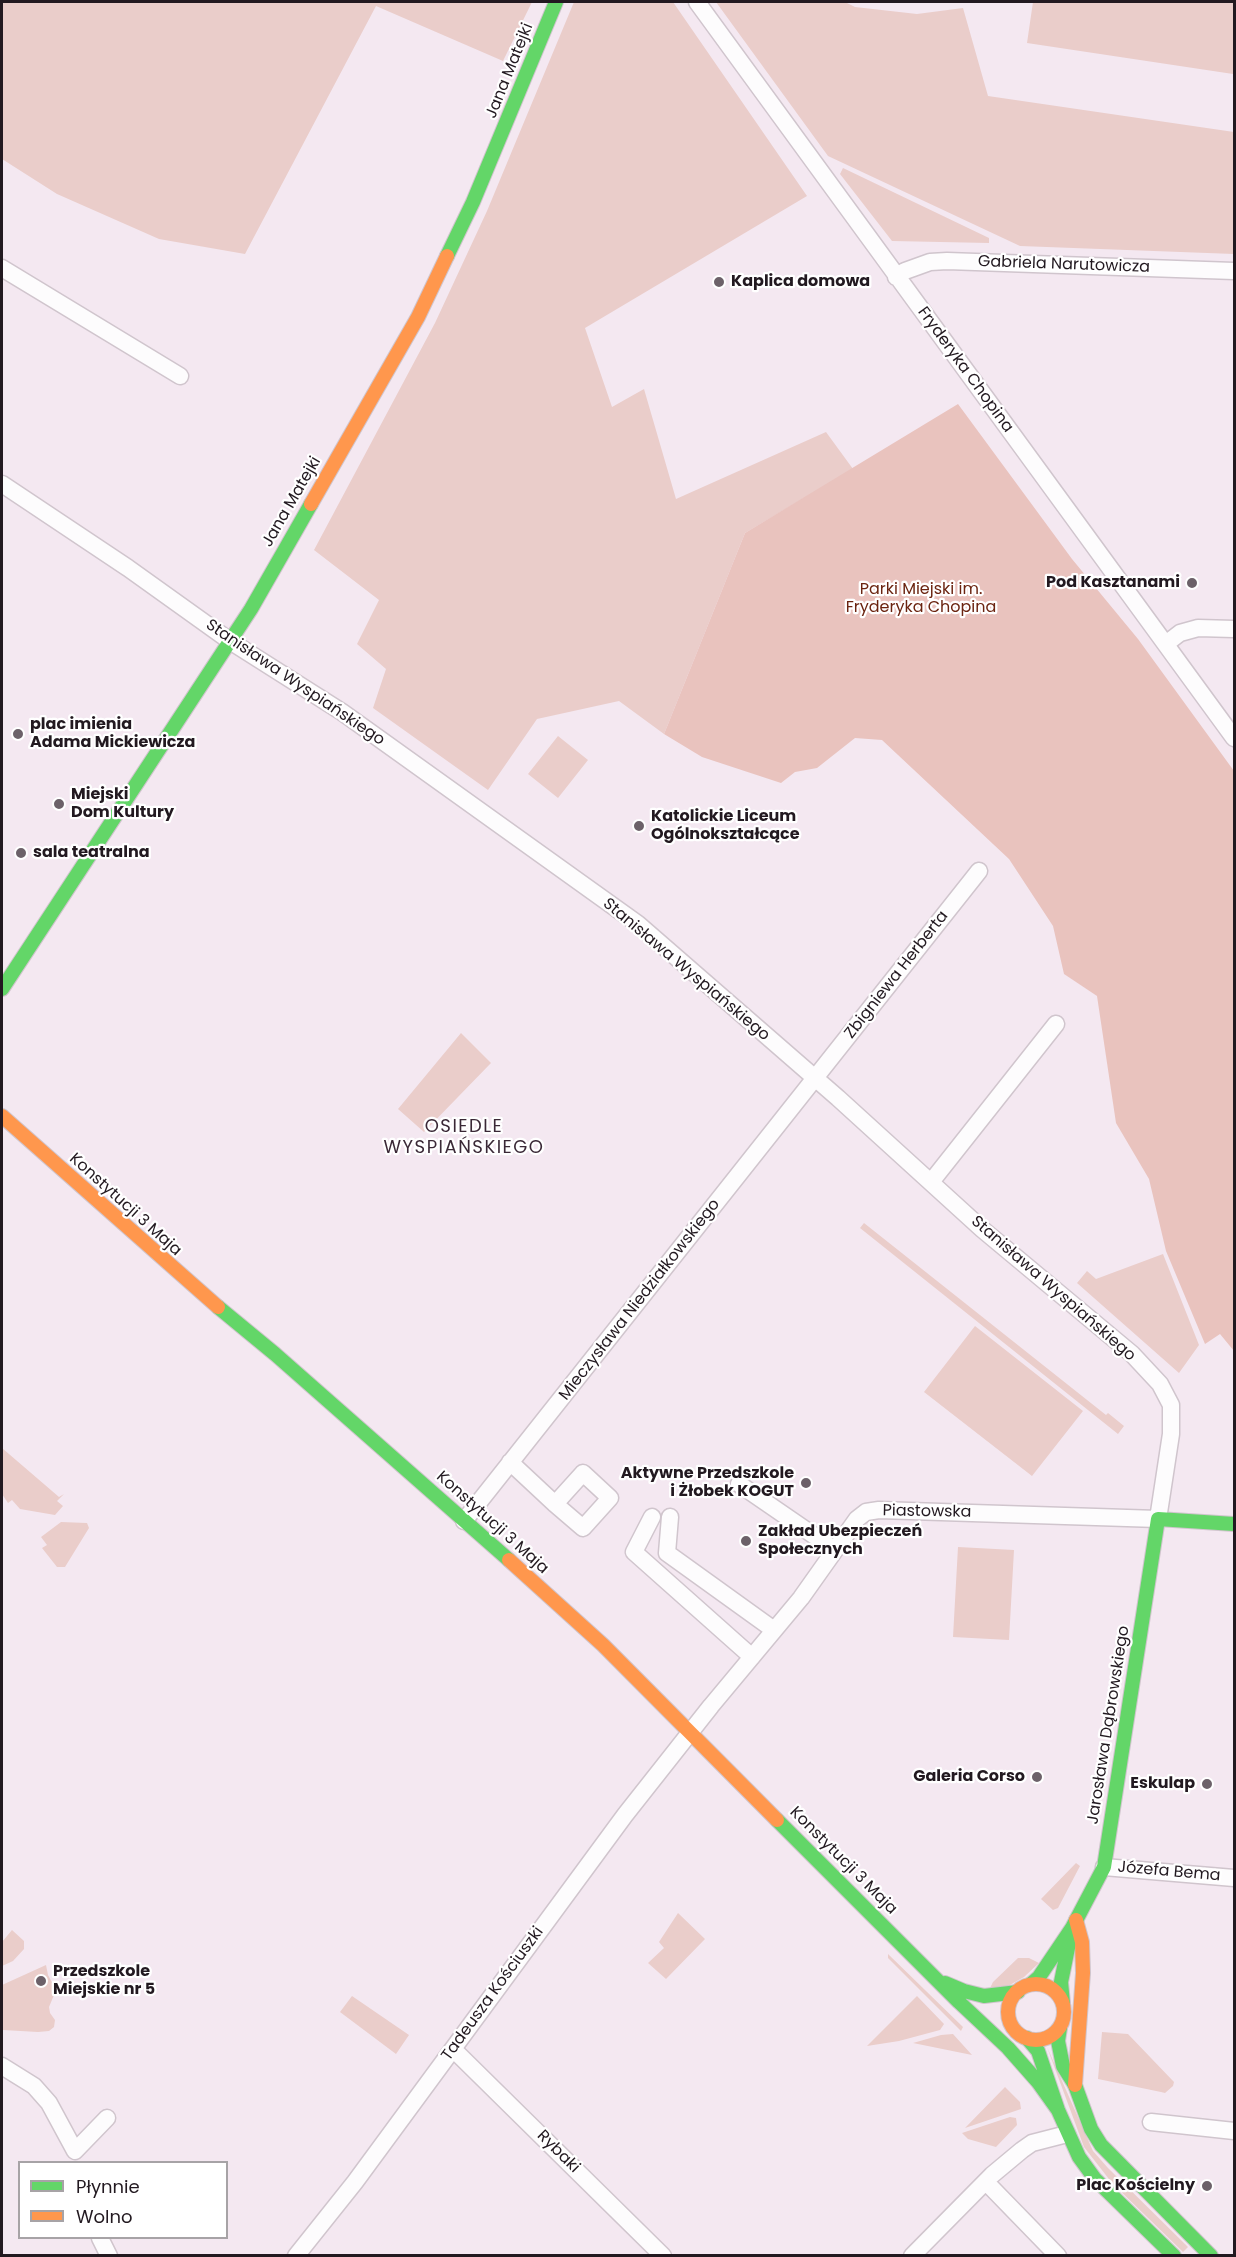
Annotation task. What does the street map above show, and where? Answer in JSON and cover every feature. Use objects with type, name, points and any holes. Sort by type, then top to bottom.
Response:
[{"type":"street","name":"Jana Matejki","points":[[2,989],[251,609],[418,317],[472,202],[556,2]]},
{"type":"street","name":"Fryderyka Chopina","points":[[697,2],[1167,643],[1234,738]]},
{"type":"street","name":"Gabriela Narutowicza","points":[[897,277],[930,262],[947,261],[1234,271]]},
{"type":"street","points":[[2,268],[180,376]]},
{"type":"street","name":"Stanisława Wyspiańskiego","points":[[2,484],[128,568],[230,640],[342,712],[638,924],[815,1078],[982,1229],[1132,1354],[1160,1384],[1171,1405],[1171,1434],[1158,1520]]},
{"type":"street","points":[[1167,643],[1180,633],[1198,628],[1234,629]]},
{"type":"street","name":"Zbigniewa Herberta","points":[[815,1078],[979,871]]},
{"type":"street","points":[[931,1182],[1056,1024]]},
{"type":"street","name":"Mieczysława Niedziałkowskiego","points":[[464,1521],[815,1078]]},
{"type":"street","name":"Konstytucji 3 Maja","points":[[2,1116],[167,1264],[275,1354],[603,1646],[975,2016],[1014,2029]]},
{"type":"street","points":[[510,1462],[555,1504]]},
{"type":"street","points":[[739,1484],[836,1550]]},
{"type":"street","name":"Piastowska","points":[[690,1732],[774,1630],[857,1519],[866,1512],[879,1510],[1234,1524]]},
{"type":"street","points":[[652,1517],[634,1552],[752,1657]]},
{"type":"street","points":[[670,1517],[668,1552],[774,1630]]},
{"type":"street","name":"Jarosława Dąbrowskiego","points":[[1031,1984],[1039,1977],[1074,1924],[1104,1867],[1158,1520]]},
{"type":"street","name":"Tadeusza Kościuszki","points":[[301,2254],[619,1824],[690,1732]]},
{"type":"street","name":"Józefa Bema","points":[[1104,1867],[1234,1878]]},
{"type":"street","points":[[1074,1924],[1082,1942],[1083,1973],[1075,2085]]},
{"type":"street","name":"Jarosława Dąbrowskiego","points":[[1063,2003],[1061,1982],[1074,1924]]},
{"type":"street","name":"Konstytucji 3 Maja","points":[[938,1980],[964,1991],[984,1996],[1017,1992]]},
{"type":"street","points":[[1174,2256],[1095,2179],[1079,2157],[1067,2134],[1038,2051],[1027,2038],[1014,2029],[1009,2016],[1013,1997],[1031,1984],[1050,1988],[1055,1991],[1063,2003],[1064,2011],[1058,2040],[1063,2066],[1075,2085],[1091,2129],[1101,2145],[1210,2253]]},
{"type":"street","points":[[975,2016],[1038,2082],[1058,2110]]},
{"type":"street","points":[[1027,2038],[1034,2040],[1048,2037],[1060,2028]]},
{"type":"street","name":"Rybaki","points":[[453,2049],[663,2256]]},
{"type":"street","points":[[2,2066],[34,2086],[49,2103],[76,2158],[107,2118]]},
{"type":"street","points":[[1150,2122],[1234,2131]]},
{"type":"street","points":[[912,2256],[986,2182],[1027,2146],[1067,2134]]},
{"type":"street","points":[[986,2182],[1058,2256]]},
{"type":"street","points":[[100,2239],[108,2256]]},
{"type":"shaded area","points":[[2,2],[532,2],[503,61],[376,6],[245,254],[159,239],[57,194],[2,159]]},
{"type":"shaded area","points":[[574,2],[673,2],[807,196],[585,328],[612,407],[644,389],[676,499],[826,432],[853,469],[745,533],[664,734],[619,701],[537,719],[488,790],[373,708],[386,669],[357,644],[379,600],[314,550],[435,323],[487,211]]},
{"type":"shaded area","points":[[716,2],[845,2],[855,7],[917,14],[963,8],[988,96],[1234,132],[1234,254],[1020,246],[828,156]]},
{"type":"shaded area","points":[[1033,2],[1234,2],[1233,74],[1027,43]]},
{"type":"shaded area","points":[[843,168],[989,238],[989,243],[892,241],[840,174]]},
{"type":"shaded area","points":[[558,736],[588,760],[558,798],[528,774]]},
{"type":"shaded area","points":[[461,1033],[491,1063],[424,1132],[398,1109]]},
{"type":"shaded area","points":[[864,1223],[1106,1415],[1108,1413],[1124,1426],[1118,1434],[860,1228]]},
{"type":"shaded area","points":[[1163,1254],[1199,1345],[1179,1373],[1077,1283],[1087,1271],[1096,1279]]},
{"type":"shaded area","points":[[975,1326],[1083,1411],[1032,1476],[924,1392]]},
{"type":"shaded area","points":[[2,1448],[59,1497],[64,1494],[57,1501],[63,1506],[55,1515],[20,1509],[12,1500],[8,1503],[2,1494]]},
{"type":"shaded area","points":[[61,1522],[87,1523],[89,1528],[65,1567],[57,1567],[42,1548],[47,1545],[41,1537]]},
{"type":"shaded area","points":[[958,1547],[1014,1550],[1009,1640],[953,1637]]},
{"type":"shaded area","points":[[1076,1863],[1080,1866],[1058,1908],[1053,1910],[1041,1899]]},
{"type":"shaded area","points":[[678,1913],[705,1939],[666,1979],[648,1963],[664,1948],[659,1942]]},
{"type":"shaded area","points":[[12,1930],[24,1941],[24,1949],[13,1961],[2,1966],[2,1942]]},
{"type":"shaded area","points":[[888,1954],[963,2027],[961,2031],[888,1958]]},
{"type":"shaded area","points":[[1018,1958],[1029,1958],[1039,1963],[1024,1977],[1008,1986],[990,1988],[993,1982]]},
{"type":"shaded area","points":[[46,1965],[55,1988],[49,2007],[55,2020],[54,2027],[49,2031],[38,2032],[3,2030],[2,1985]]},
{"type":"shaded area","points":[[352,1996],[409,2035],[396,2054],[340,2012]]},
{"type":"shaded area","points":[[917,1996],[944,2024],[940,2030],[899,2041],[867,2046]]},
{"type":"shaded area","points":[[1102,2032],[1128,2034],[1174,2082],[1173,2086],[1165,2093],[1098,2079]]},
{"type":"shaded area","points":[[953,2034],[972,2055],[913,2043],[941,2035]]},
{"type":"shaded area","points":[[1047,2047],[1093,2151],[1188,2247],[1183,2252],[1112,2183],[1084,2147]]},
{"type":"shaded area","points":[[1005,2087],[1020,2102],[1021,2109],[965,2128]]},
{"type":"shaded area","points":[[1010,2117],[1016,2118],[1017,2125],[996,2147],[968,2139],[962,2133]]},
{"type":"green space","name":"Parki Miejski im. Fryderyka Chopina","points":[[958,404],[1072,559],[1138,639],[1234,771],[1234,1351],[1220,1334],[1205,1344],[1166,1251],[1149,1179],[1116,1123],[1097,996],[1064,974],[1053,926],[1009,859],[882,740],[855,738],[817,768],[795,772],[781,783],[702,757],[664,734],[745,533]]},
{"type":"traffic: fast","points":[[447,256],[473,202],[556,2]]},
{"type":"traffic: fast","points":[[2,989],[251,609],[311,504]]},
{"type":"traffic: fast","points":[[218,1307],[275,1354],[509,1560]]},
{"type":"traffic: fast","points":[[1031,1984],[1039,1977],[1072,1928],[1104,1867],[1158,1519],[1234,1524]]},
{"type":"traffic: fast","points":[[777,1820],[1008,2048],[1038,2082],[1058,2110]]},
{"type":"traffic: fast","points":[[1063,2003],[1061,1982],[1070,1938]]},
{"type":"traffic: fast","points":[[945,1983],[984,1996],[1018,1992]]},
{"type":"traffic: fast","points":[[1060,2028],[1058,2041],[1063,2066],[1075,2085],[1091,2129],[1101,2145],[1211,2256]]},
{"type":"traffic: fast","points":[[1027,2038],[1038,2051],[1058,2110],[1079,2157],[1095,2179],[1174,2256]]},
{"type":"traffic: slow","points":[[311,504],[418,317],[447,256]]},
{"type":"traffic: slow","points":[[2,1116],[218,1307]]},
{"type":"traffic: slow","points":[[509,1560],[603,1645],[777,1820]]},
{"type":"traffic: slow","points":[[1075,2085],[1083,1973],[1082,1942],[1076,1920]]},
{"type":"traffic: slow","points":[[1036,1984],[1047,1986],[1056,1992],[1062,2001],[1064,2012],[1062,2023],[1056,2032],[1047,2038],[1036,2040],[1025,2038],[1016,2032],[1010,2023],[1008,2012],[1010,2001],[1016,1992],[1025,1986],[1036,1984]]},
{"type":"place","name":"Kaplica domowa","points":[[719,282]]},
{"type":"place","name":"Pod Kasztanami","points":[[1192,583]]},
{"type":"place","name":"plac imienia Adama Mickiewicza","points":[[18,734]]},
{"type":"place","name":"Miejski Dom Kultury","points":[[59,804]]},
{"type":"place","name":"Katolickie Liceum Ogólnokształcące","points":[[639,826]]},
{"type":"place","name":"sala teatralna","points":[[21,853]]},
{"type":"place","name":"Aktywne Przedszkole i Żłobek KOGUT","points":[[806,1483]]},
{"type":"place","name":"Zakład Ubezpieczeń Społecznych","points":[[746,1541]]},
{"type":"place","name":"Galeria Corso","points":[[1037,1777]]},
{"type":"place","name":"Eskulap","points":[[1207,1784]]},
{"type":"place","name":"Przedszkole Miejskie nr 5","points":[[41,1981]]},
{"type":"place","name":"Plac Kościelny","points":[[1207,2186]]},
{"type":"district","name":"OSIEDLE WYSPIAŃSKIEGO","points":[[464,1137]]}]
